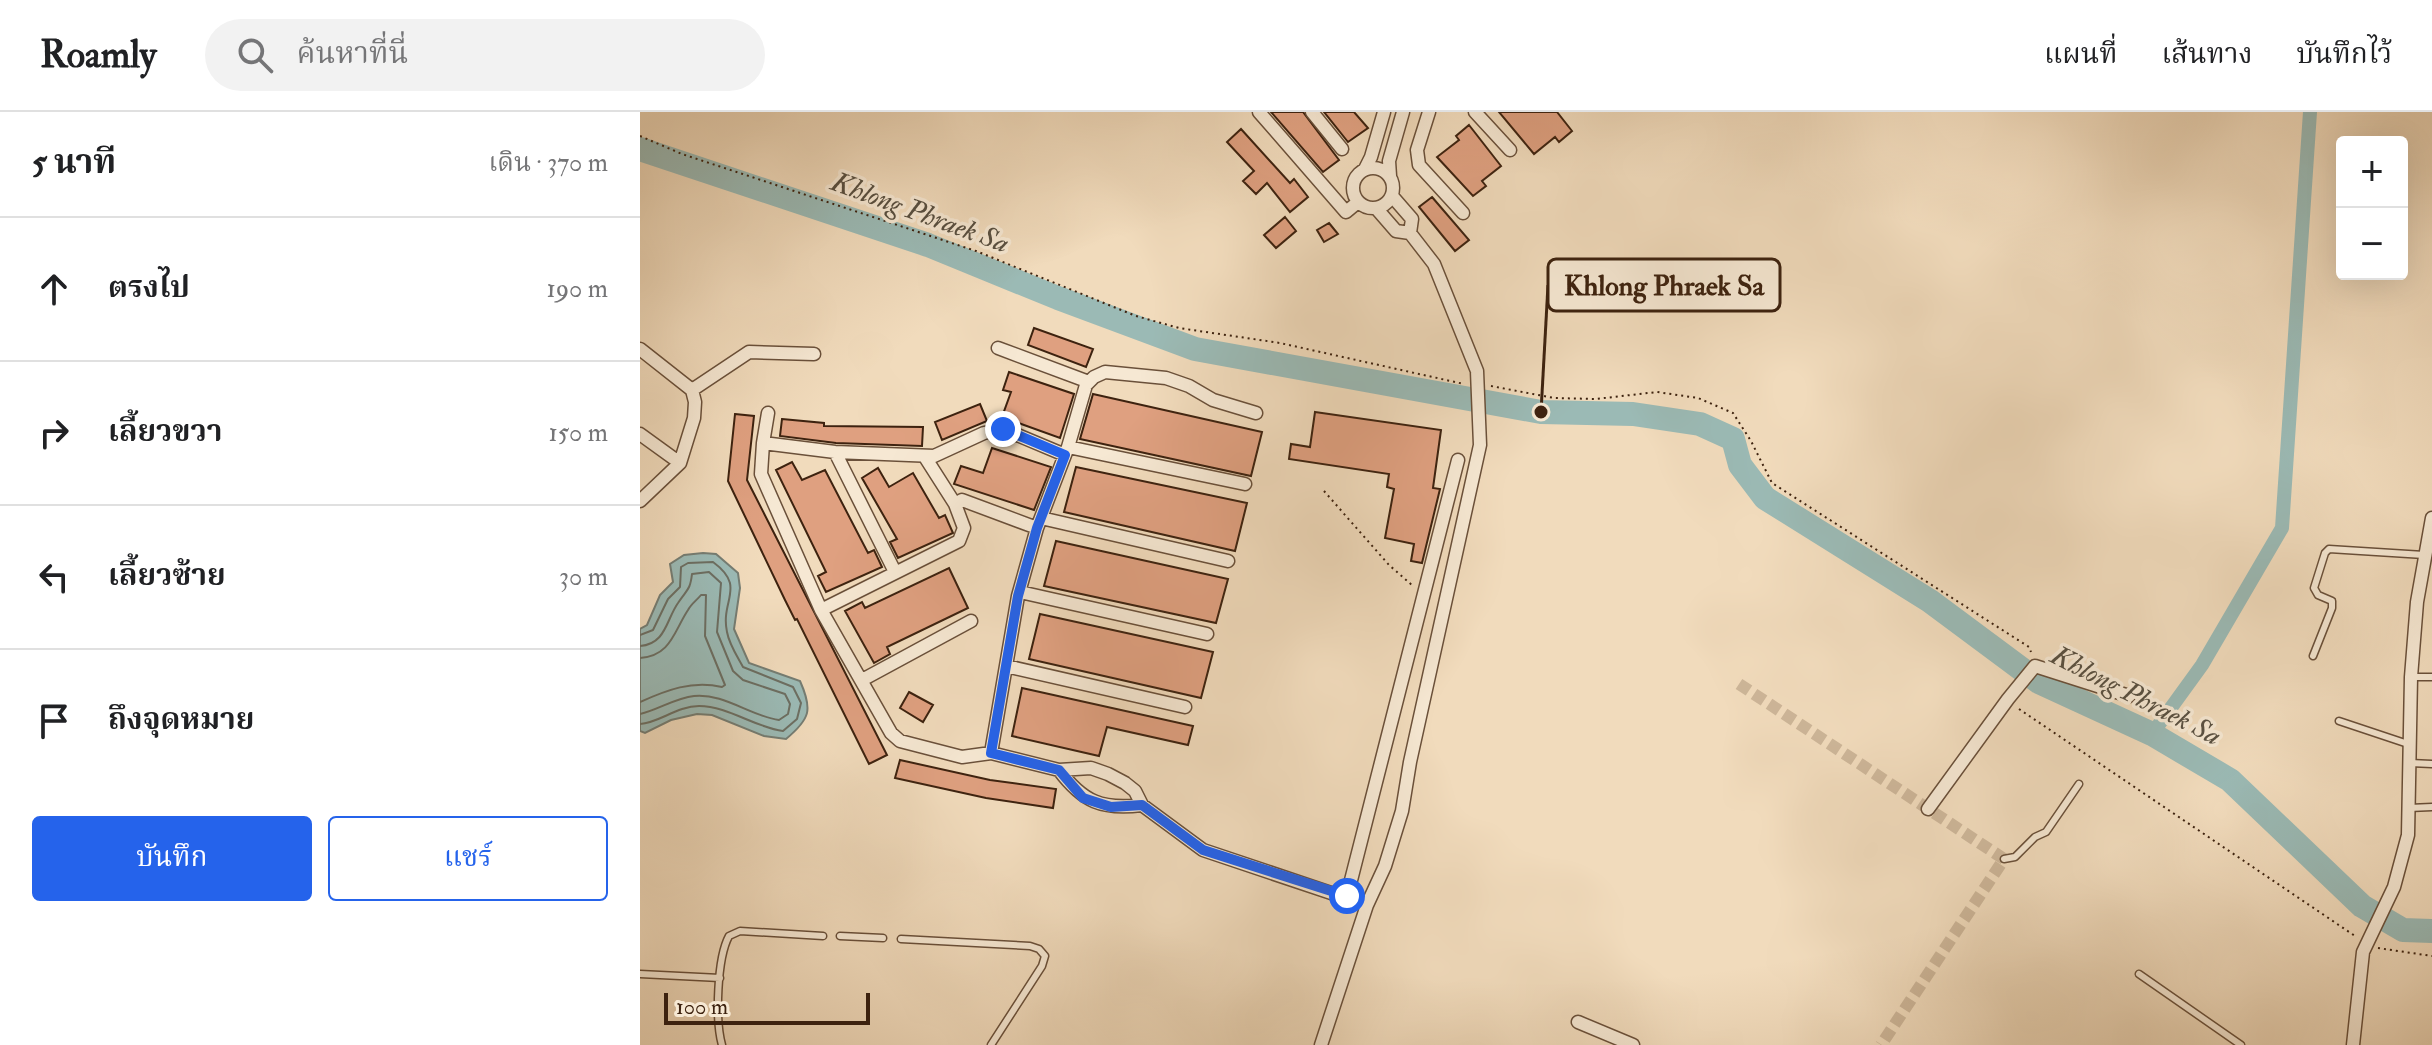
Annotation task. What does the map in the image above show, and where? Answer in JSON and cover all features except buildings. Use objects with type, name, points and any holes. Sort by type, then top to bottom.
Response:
[{"type":"street","points":[[1259,112],[1346,212],[1358,202]]},
{"type":"street","points":[[1312,112],[1342,149]]},
{"type":"street","points":[[1365,169],[1384,112]]},
{"type":"street","points":[[1390,176],[1379,168],[1365,169],[1359,173],[1352,190],[1358,202],[1376,208],[1392,196],[1389,161],[1403,112]]},
{"type":"street","points":[[1429,112],[1417,150],[1419,165],[1463,213]]},
{"type":"street","points":[[1475,112],[1510,150]]},
{"type":"street","points":[[1392,196],[1412,219],[1410,233]]},
{"type":"street","points":[[1321,1045],[1402,811],[1480,445],[1477,371],[1434,264],[1410,233],[1396,231],[1376,208]]},
{"type":"street","points":[[998,348],[1089,382]]},
{"type":"street","points":[[640,349],[692,390],[695,402],[694,418],[680,463],[640,501]]},
{"type":"street","points":[[692,390],[749,352],[814,354]]},
{"type":"street","points":[[991,753],[1020,592],[1039,523],[1086,385],[1105,372],[1166,378],[1189,386],[1213,400],[1256,413]]},
{"type":"street","points":[[768,413],[761,474],[821,610],[891,733],[900,741],[962,757],[991,753],[1059,770],[1091,768],[1125,783],[1135,791],[1142,805],[1203,850],[1367,905]]},
{"type":"street","points":[[763,443],[835,452],[925,457],[934,456],[984,433],[1003,429],[1066,451],[1245,484]]},
{"type":"street","points":[[640,434],[680,463]]},
{"type":"street","points":[[835,452],[895,572]]},
{"type":"street","points":[[821,610],[959,541],[964,528],[955,504],[925,457]]},
{"type":"street","points":[[1347,896],[1458,460]]},
{"type":"street","points":[[955,504],[962,500],[1039,523],[1228,561]]},
{"type":"street","points":[[2353,1045],[2363,952],[2394,887],[2408,835],[2411,677],[2424,555],[2432,518]]},
{"type":"street","points":[[1020,592],[1207,634]]},
{"type":"street","points":[[862,680],[971,621]]},
{"type":"street","points":[[1928,809],[2010,702],[2034,664],[2129,696]]},
{"type":"street","points":[[1006,666],[1185,707]]},
{"type":"street","points":[[1059,770],[1083,798],[1111,807],[1142,805]]},
{"type":"street","points":[[1578,1022],[1633,1045]]},
{"type":"lane","points":[[2313,656],[2332,608],[2332,601],[2318,595],[2314,588],[2329,549],[2424,555]]},
{"type":"lane","points":[[2411,677],[2432,677]]},
{"type":"lane","points":[[2339,721],[2411,745]]},
{"type":"lane","points":[[2410,763],[2432,764]]},
{"type":"lane","points":[[2004,859],[2015,857],[2035,837],[2046,832],[2079,784]]},
{"type":"lane","points":[[2409,808],[2432,807]]},
{"type":"lane","points":[[722,1045],[720,978],[724,946],[729,936],[740,931],[823,936]]},
{"type":"lane","points":[[840,936],[883,938]]},
{"type":"lane","points":[[901,939],[1030,946],[1039,949],[1045,956],[1042,966],[991,1045]]},
{"type":"lane","points":[[640,974],[720,978]]},
{"type":"lane","points":[[2139,974],[2241,1045]]},
{"type":"path","points":[[640,136],[682,154],[976,251],[1136,316],[1179,328],[1280,343],[1467,384]]},
{"type":"path","points":[[1482,386],[1554,398],[1596,399],[1657,392],[1698,398],[1733,413],[1772,483],[2029,647],[2034,664]]},
{"type":"path","points":[[1324,491],[1389,565],[1423,595]]},
{"type":"path","points":[[2010,702],[2359,939]]},
{"type":"path","points":[[2372,947],[2432,956]]},
{"type":"water","points":[[716,554],[738,573],[740,588],[734,629],[749,663],[800,681],[807,699],[807,713],[800,726],[786,739],[764,736],[712,715],[697,714],[671,720],[645,733],[640,731],[640,629],[647,625],[660,595],[673,582],[670,564],[684,555]]},
{"type":"waterway","points":[[2152,734],[2202,665],[2282,528],[2310,112]]},
{"type":"waterway","name":"Khlong Phraek Sa","points":[[640,149],[928,245],[1195,349],[1541,412],[1633,414],[1700,424],[1733,439],[1740,465],[1765,498],[1930,601],[2039,682],[2152,734],[2230,780],[2362,906],[2403,930],[2432,931]]},
{"type":"tunnel","points":[[1739,684],[2004,859],[1881,1045]]},
{"type":"place","name":"Khlong Phraek Sa","points":[[1541,412]]},
{"type":"route","points":[[1003,429],[1065,455],[1037,528],[1018,596],[991,753],[1059,770],[1083,798],[1111,807],[1142,805],[1203,850],[1347,896]]}]
